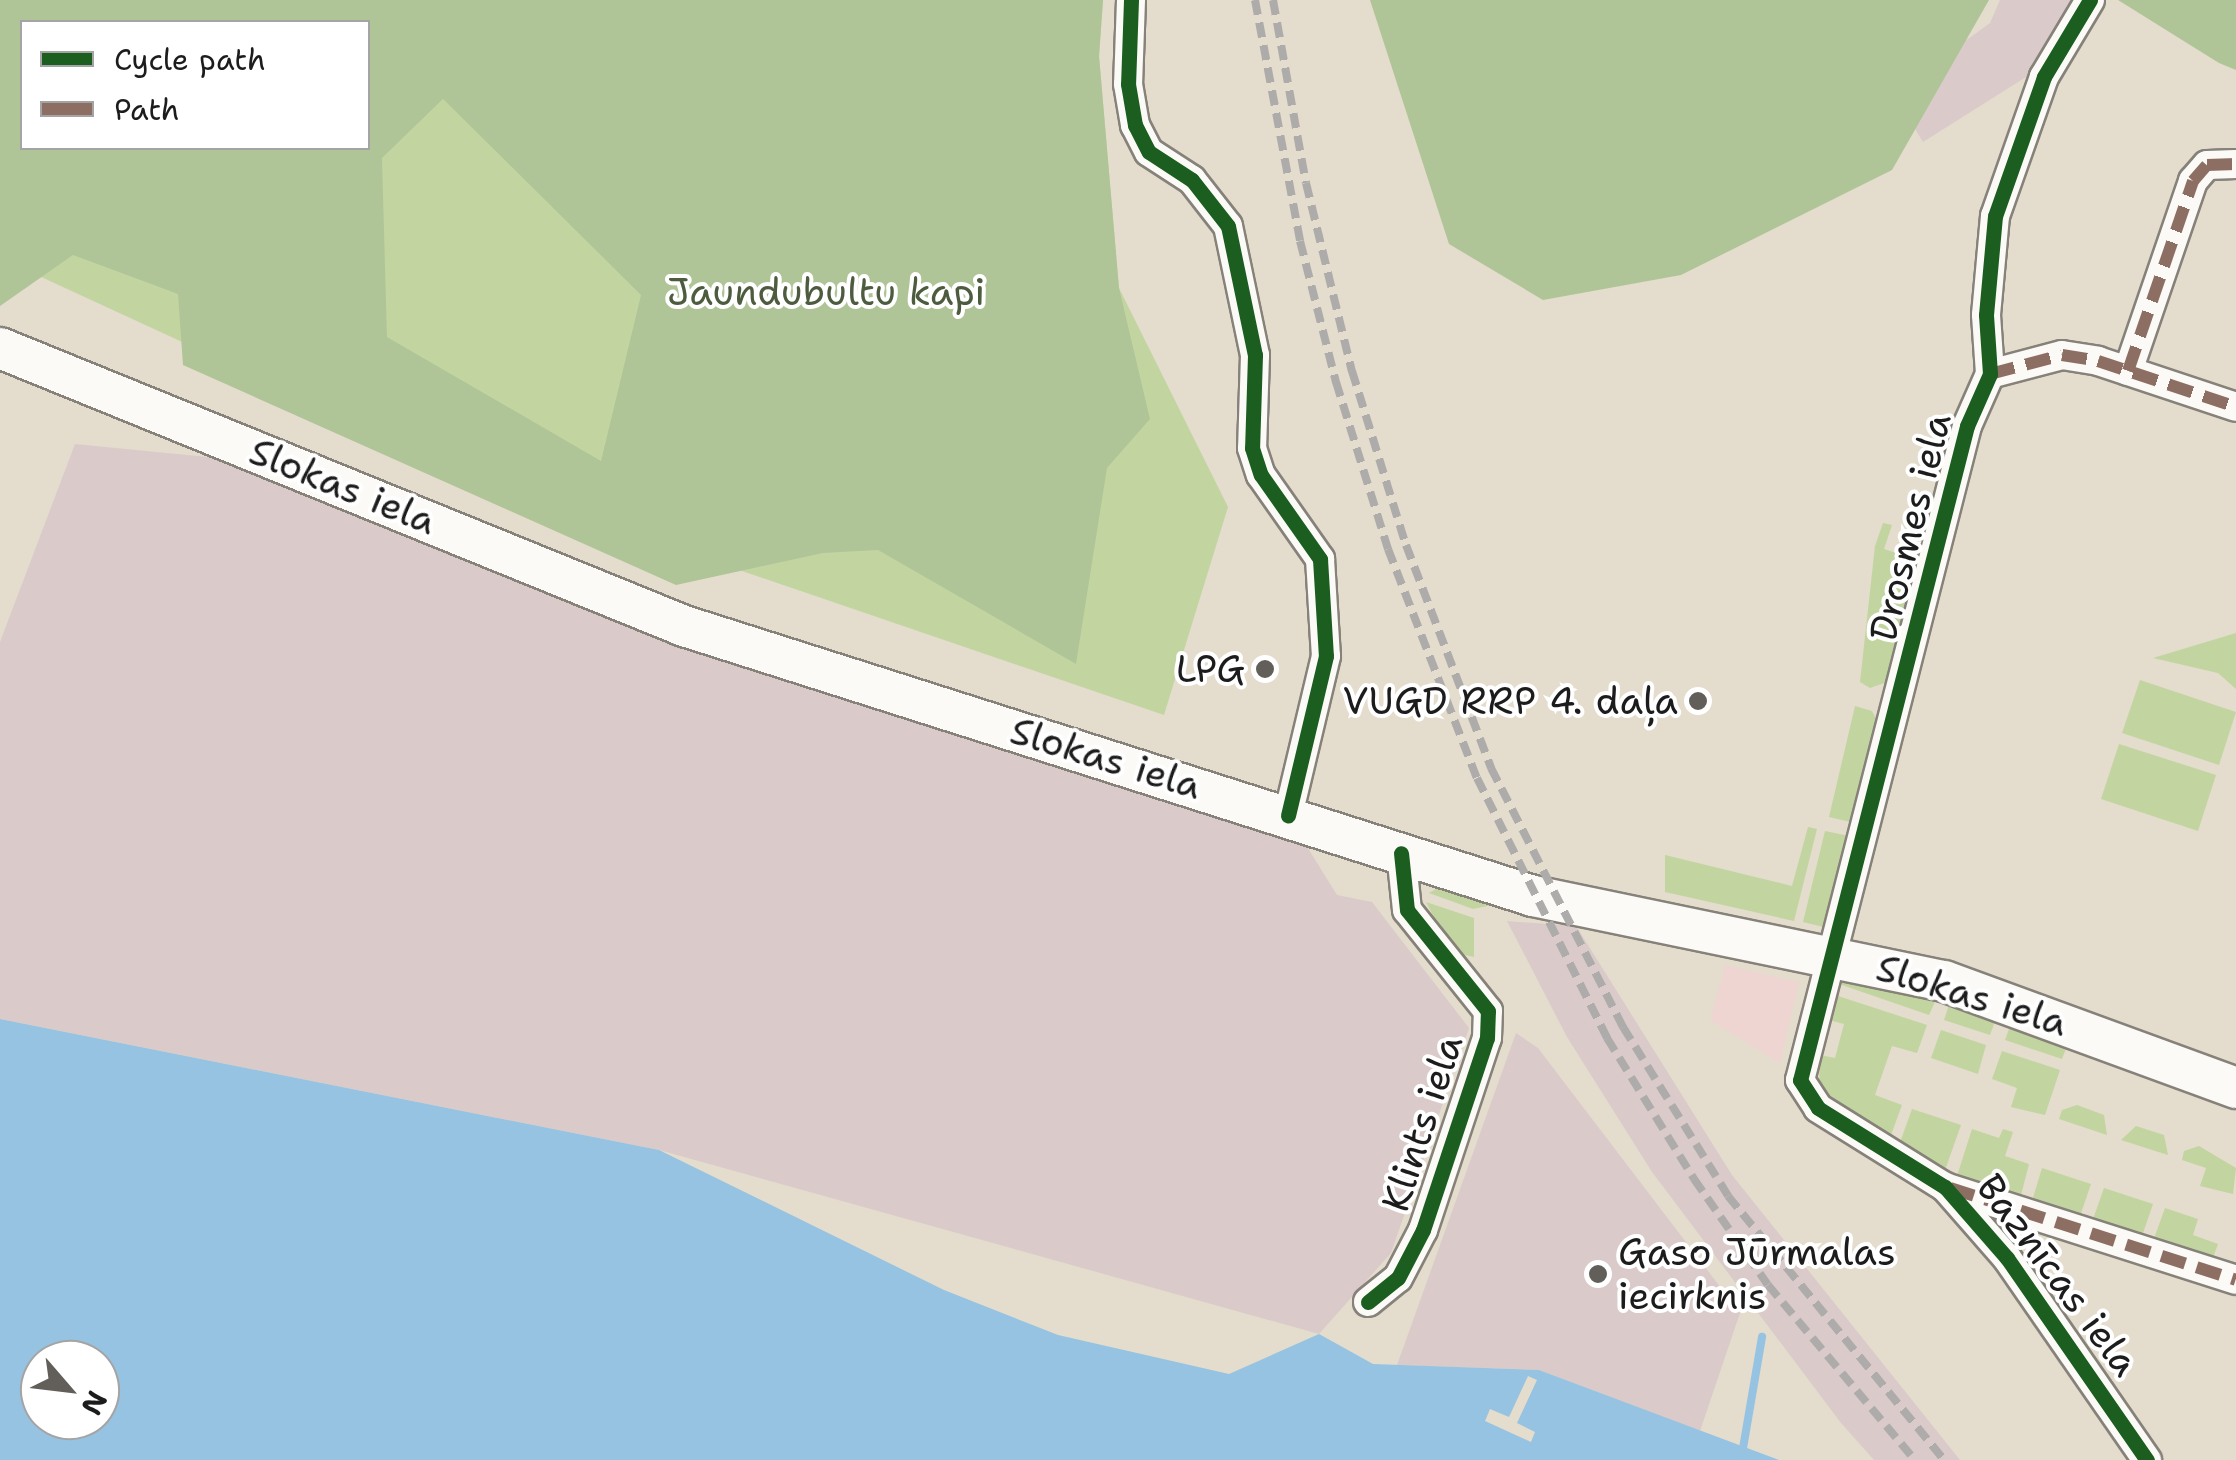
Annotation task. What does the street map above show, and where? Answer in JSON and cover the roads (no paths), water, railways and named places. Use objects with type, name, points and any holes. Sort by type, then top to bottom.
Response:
[{"type":"main road","name":"Slokas iela","points":[[0,348],[684,626],[1558,902],[1834,955],[2021,1005],[2236,1088]]},
{"type":"street","points":[[1130,0],[1128,84],[1135,125],[1149,152],[1192,180],[1228,226],[1255,355],[1252,448],[1262,475],[1320,559],[1326,656],[1288,816]]},
{"type":"street","name":"Drosmes iela","points":[[1800,1080],[1966,426],[1990,374],[1986,315],[1995,216],[2044,77],[2090,0]]},
{"type":"street","points":[[2128,371],[2193,181],[2207,165],[2236,164]]},
{"type":"street","points":[[1990,374],[2062,355],[2128,371],[2236,407]]},
{"type":"street","name":"Klints iela","points":[[1368,1302],[1398,1278],[1423,1230],[1487,1038],[1488,1011],[1407,910],[1401,853]]},
{"type":"street","name":"Baznīcas iela","points":[[1800,1080],[1818,1108],[1945,1186],[2007,1258],[2147,1460]]},
{"type":"street","points":[[1945,1186],[2236,1280]]},
{"type":"water","points":[[0,1019],[659,1150],[944,1290],[1058,1335],[1229,1374],[1319,1334],[1373,1364],[1539,1370],[1779,1460],[0,1460]]},
{"type":"waterway","points":[[1741,1460],[1762,1337]]},
{"type":"railway","points":[[1255,0],[1300,241],[1336,382],[1388,549],[1477,778],[1607,1038],[1694,1179],[1768,1285],[1915,1460]]},
{"type":"railway","points":[[1273,0],[1306,183],[1352,371],[1406,545],[1491,768],[1623,1027],[1728,1196],[1944,1460]]},
{"type":"place","name":"LPG","points":[[1265,669]]},
{"type":"place","name":"VUGD RRP 4. daļa","points":[[1698,701]]},
{"type":"place","name":"Gaso Jūrmalas iecirknis","points":[[1598,1274]]},
{"type":"park label","name":"Jaundubultu kapi","points":[[826,292]]}]
